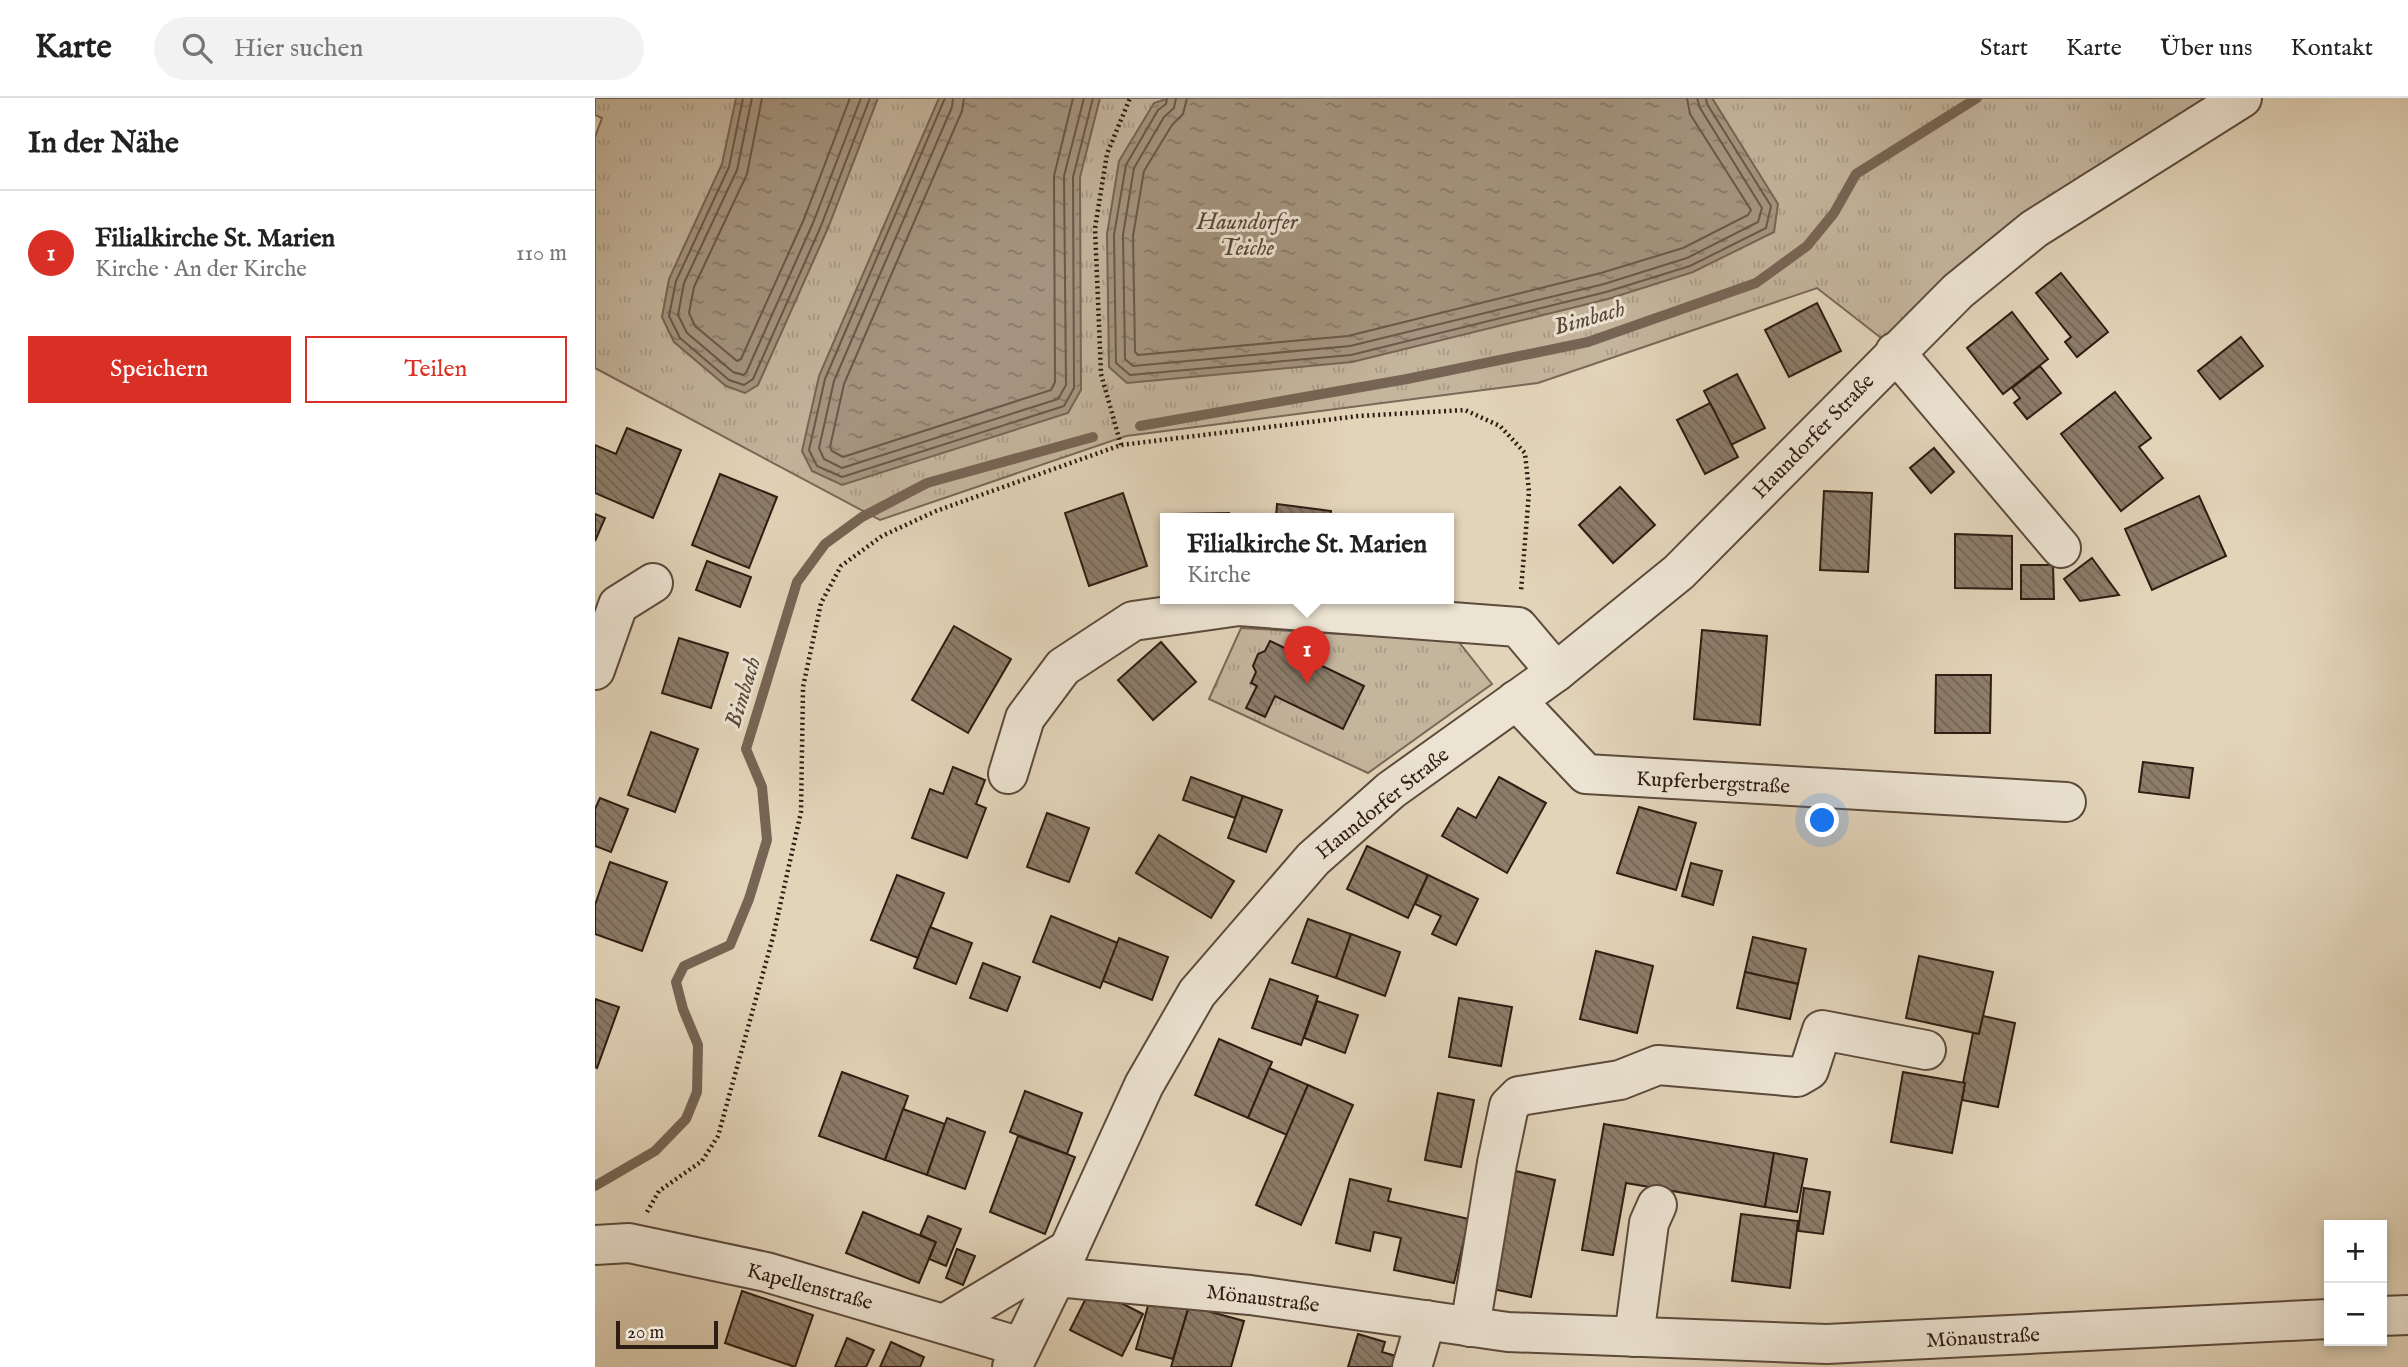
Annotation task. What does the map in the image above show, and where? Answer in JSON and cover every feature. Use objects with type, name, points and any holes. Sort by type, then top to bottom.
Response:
[{"type":"street","name":"Haundorfer Straße","points":[[1017,1357],[1143,1085],[1197,993],[1313,859],[1391,790],[1556,672],[1679,572],[1958,290],[2035,229],[2242,98]]},
{"type":"street","points":[[1895,352],[2061,548]]},
{"type":"street","points":[[595,670],[618,605],[653,583]]},
{"type":"street","points":[[1007,774],[1025,718],[1063,667],[1133,621],[1239,606],[1518,627],[1556,672]]},
{"type":"street","name":"Kupferbergstraße","points":[[1517,700],[1585,774],[2066,802]]},
{"type":"street","points":[[1470,1327],[1509,1106],[1519,1096],[1620,1080],[1658,1065],[1797,1077],[1809,1070],[1822,1030],[1926,1050]]},
{"type":"street","points":[[1634,1337],[1649,1223],[1657,1205]]},
{"type":"street","name":"Kapellenstraße","points":[[612,1244],[766,1272],[944,1324],[1017,1357]]},
{"type":"street","points":[[944,1324],[1062,1263]]},
{"type":"street","name":"Mönaustraße","points":[[1062,1263],[1250,1295],[1508,1332],[1828,1344],[2324,1319]]},
{"type":"street","points":[[2387,1316],[2408,1315]]},
{"type":"street","points":[[1412,1367],[1426,1320]]},
{"type":"path","points":[[1121,445],[1101,374],[1095,228],[1107,154],[1130,98]]},
{"type":"path","points":[[612,1244],[659,1191],[702,1161],[718,1136],[773,937],[801,812],[803,687],[821,603],[841,566],[882,536],[936,511],[1121,445],[1359,416],[1465,410],[1500,426],[1525,453],[1529,492],[1518,627]]},
{"type":"green space","points":[[595,98],[2213,98],[1885,341],[1817,288],[1538,383],[1126,436],[880,520],[595,368],[595,137],[602,118],[595,115]]},
{"type":"green space","points":[[1241,628],[1458,641],[1492,684],[1368,773],[1209,699]]},
{"type":"water","points":[[736,98],[878,98],[828,228],[758,385],[745,393],[726,386],[674,342],[662,317],[669,279],[722,164]]},
{"type":"water","points":[[939,98],[1100,98],[1080,177],[1081,390],[1068,413],[842,485],[812,471],[802,451],[819,376]]},
{"type":"water","name":"Haundorfer Teiche","points":[[1169,98],[1712,98],[1778,204],[1774,232],[1693,272],[1608,299],[1352,362],[1127,383],[1109,367],[1107,234],[1119,161],[1154,103]]},
{"type":"building","points":[[2061,273],[2108,332],[2077,357],[2065,342],[2071,337],[2036,293]]},
{"type":"building","points":[[1817,303],[1841,351],[1789,377],[1765,330]]},
{"type":"building","points":[[2012,312],[2048,359],[2003,394],[1967,348]]},
{"type":"building","points":[[2241,337],[2263,366],[2220,399],[2198,371]]},
{"type":"building","points":[[2040,366],[2061,393],[2027,419],[2014,403],[2020,398],[2012,388]]},
{"type":"building","points":[[1737,374],[1765,428],[1731,445],[1704,391]]},
{"type":"building","points":[[2115,392],[2151,438],[2139,447],[2163,478],[2121,511],[2061,434]]},
{"type":"building","points":[[1710,403],[1738,457],[1705,474],[1677,420]]},
{"type":"building","points":[[627,428],[681,450],[653,518],[595,493],[595,445],[616,454]]},
{"type":"building","points":[[1934,448],[1954,472],[1931,493],[1910,468]]},
{"type":"building","points":[[720,474],[777,497],[749,568],[692,545]]},
{"type":"building","points":[[1620,487],[1655,525],[1613,563],[1579,525]]},
{"type":"building","points":[[1824,491],[1872,493],[1868,572],[1820,570]]},
{"type":"building","points":[[1123,493],[1147,566],[1089,586],[1065,513]]},
{"type":"building","points":[[2199,496],[2226,556],[2152,590],[2125,529]]},
{"type":"building","points":[[1277,504],[1331,511],[1331,513],[1276,513]]},
{"type":"building","points":[[595,514],[605,518],[595,541]]},
{"type":"building","points":[[1955,534],[2012,536],[2012,589],[1955,588]]},
{"type":"building","points":[[2092,558],[2119,595],[2080,601],[2064,579]]},
{"type":"building","points":[[707,561],[751,577],[740,607],[696,590]]},
{"type":"building","points":[[2021,565],[2053,565],[2054,599],[2021,599]]},
{"type":"building","points":[[954,626],[1011,659],[968,733],[912,700]]},
{"type":"building","points":[[1702,630],[1767,636],[1760,725],[1694,719]]},
{"type":"building","points":[[679,638],[728,653],[711,708],[662,693]]},
{"type":"building","points":[[1270,641],[1364,686],[1343,729],[1275,696],[1265,717],[1246,708],[1257,686],[1251,683],[1256,672],[1253,666],[1258,654],[1265,651]]},
{"type":"building","points":[[1161,642],[1196,682],[1153,720],[1118,680]]},
{"type":"building","points":[[1936,675],[1991,675],[1990,733],[1935,733]]},
{"type":"building","points":[[651,732],[698,749],[675,812],[628,795]]},
{"type":"building","points":[[2143,762],[2193,768],[2189,798],[2139,792]]},
{"type":"building","points":[[953,767],[985,780],[976,804],[986,808],[967,858],[912,838],[930,789],[943,794]]},
{"type":"building","points":[[1191,777],[1243,796],[1235,818],[1183,800]]},
{"type":"building","points":[[1499,777],[1546,803],[1507,873],[1442,836],[1458,808],[1476,818]]},
{"type":"building","points":[[1243,796],[1282,810],[1266,852],[1228,838]]},
{"type":"building","points":[[600,798],[628,809],[611,852],[595,846],[595,809]]},
{"type":"building","points":[[1639,807],[1696,823],[1676,890],[1617,873]]},
{"type":"building","points":[[1047,813],[1089,828],[1069,882],[1027,867]]},
{"type":"building","points":[[1159,835],[1234,881],[1211,918],[1136,873]]},
{"type":"building","points":[[1367,846],[1428,875],[1408,918],[1347,889]]},
{"type":"building","points":[[610,862],[667,882],[642,951],[595,934],[595,905]]},
{"type":"building","points":[[1691,863],[1722,871],[1713,905],[1682,896]]},
{"type":"building","points":[[897,875],[944,893],[918,958],[871,940]]},
{"type":"building","points":[[1428,875],[1478,899],[1456,945],[1432,934],[1441,916],[1415,904]]},
{"type":"building","points":[[1051,916],[1118,943],[1100,988],[1033,962]]},
{"type":"building","points":[[1308,919],[1351,934],[1336,978],[1292,963]]},
{"type":"building","points":[[930,927],[972,943],[956,984],[914,968]]},
{"type":"building","points":[[1351,934],[1400,952],[1385,996],[1336,978]]},
{"type":"building","points":[[1753,937],[1806,949],[1798,984],[1745,972]]},
{"type":"building","points":[[1119,938],[1168,957],[1152,1000],[1103,981]]},
{"type":"building","points":[[1596,951],[1653,966],[1637,1033],[1580,1019]]},
{"type":"building","points":[[1919,956],[1993,972],[1979,1034],[1906,1018]]},
{"type":"building","points":[[983,963],[1020,977],[1007,1011],[970,998]]},
{"type":"building","points":[[1745,972],[1798,984],[1790,1019],[1737,1008]]},
{"type":"building","points":[[1270,979],[1318,996],[1301,1045],[1252,1028]]},
{"type":"building","points":[[1459,998],[1512,1007],[1501,1066],[1449,1057]]},
{"type":"building","points":[[595,999],[619,1007],[597,1068],[595,1067]]},
{"type":"building","points":[[1317,1001],[1358,1015],[1345,1053],[1304,1038]]},
{"type":"building","points":[[1983,1016],[2015,1023],[1998,1107],[1962,1100],[1973,1033],[1979,1034]]},
{"type":"building","points":[[1219,1039],[1272,1062],[1248,1118],[1195,1095]]},
{"type":"building","points":[[1269,1068],[1308,1085],[1287,1135],[1248,1118]]},
{"type":"building","points":[[842,1072],[908,1096],[885,1160],[819,1136]]},
{"type":"building","points":[[1903,1072],[1965,1083],[1952,1153],[1891,1142]]},
{"type":"building","points":[[1308,1085],[1353,1105],[1301,1225],[1256,1205]]},
{"type":"building","points":[[1025,1091],[1082,1113],[1067,1154],[1010,1132]]},
{"type":"building","points":[[1438,1093],[1474,1100],[1461,1167],[1425,1160]]},
{"type":"building","points":[[903,1109],[945,1124],[927,1175],[885,1160]]},
{"type":"building","points":[[947,1118],[985,1132],[965,1189],[927,1175]]},
{"type":"building","points":[[1604,1124],[1774,1153],[1765,1207],[1626,1183],[1613,1255],[1582,1250]]},
{"type":"building","points":[[1018,1136],[1075,1157],[1045,1234],[990,1212]]},
{"type":"building","points":[[1774,1153],[1807,1159],[1797,1212],[1765,1207]]},
{"type":"building","points":[[1507,1169],[1555,1180],[1531,1297],[1483,1287]]},
{"type":"building","points":[[1350,1179],[1391,1189],[1388,1201],[1469,1219],[1454,1283],[1394,1270],[1401,1238],[1374,1232],[1370,1251],[1336,1243]]},
{"type":"building","points":[[1804,1188],[1830,1192],[1823,1234],[1798,1231]]},
{"type":"building","points":[[863,1212],[936,1242],[919,1283],[846,1253]]},
{"type":"building","points":[[1741,1214],[1798,1221],[1790,1288],[1732,1281]]},
{"type":"building","points":[[928,1216],[961,1229],[946,1266],[929,1259],[936,1242],[920,1235]]},
{"type":"building","points":[[957,1249],[975,1256],[963,1285],[946,1278]]},
{"type":"building","points":[[1091,1288],[1143,1314],[1122,1356],[1070,1330]]},
{"type":"building","points":[[742,1291],[813,1315],[795,1367],[725,1343]]},
{"type":"building","points":[[1151,1295],[1189,1306],[1173,1359],[1136,1349]]},
{"type":"building","points":[[1189,1306],[1244,1321],[1231,1367],[1171,1367]]},
{"type":"building","points":[[1358,1334],[1385,1342],[1382,1352],[1396,1356],[1393,1367],[1348,1367]]},
{"type":"building","points":[[847,1338],[874,1350],[866,1367],[835,1367]]},
{"type":"building","points":[[891,1342],[924,1357],[920,1367],[880,1367]]},
{"type":"waterway","name":"Bimbach","points":[[1140,426],[1407,379],[1588,342],[1756,283],[1807,246],[1834,213],[1856,174],[1977,98]]},
{"type":"waterway","name":"Bimbach","points":[[595,1186],[655,1151],[686,1119],[697,1092],[698,1045],[683,1009],[676,982],[684,966],[730,945],[749,899],[767,840],[762,787],[746,749],[797,582],[825,544],[862,517],[927,483],[1093,437]]},
{"type":"place","name":"Filialkirche St. Marien","points":[[1307,684]]}]
